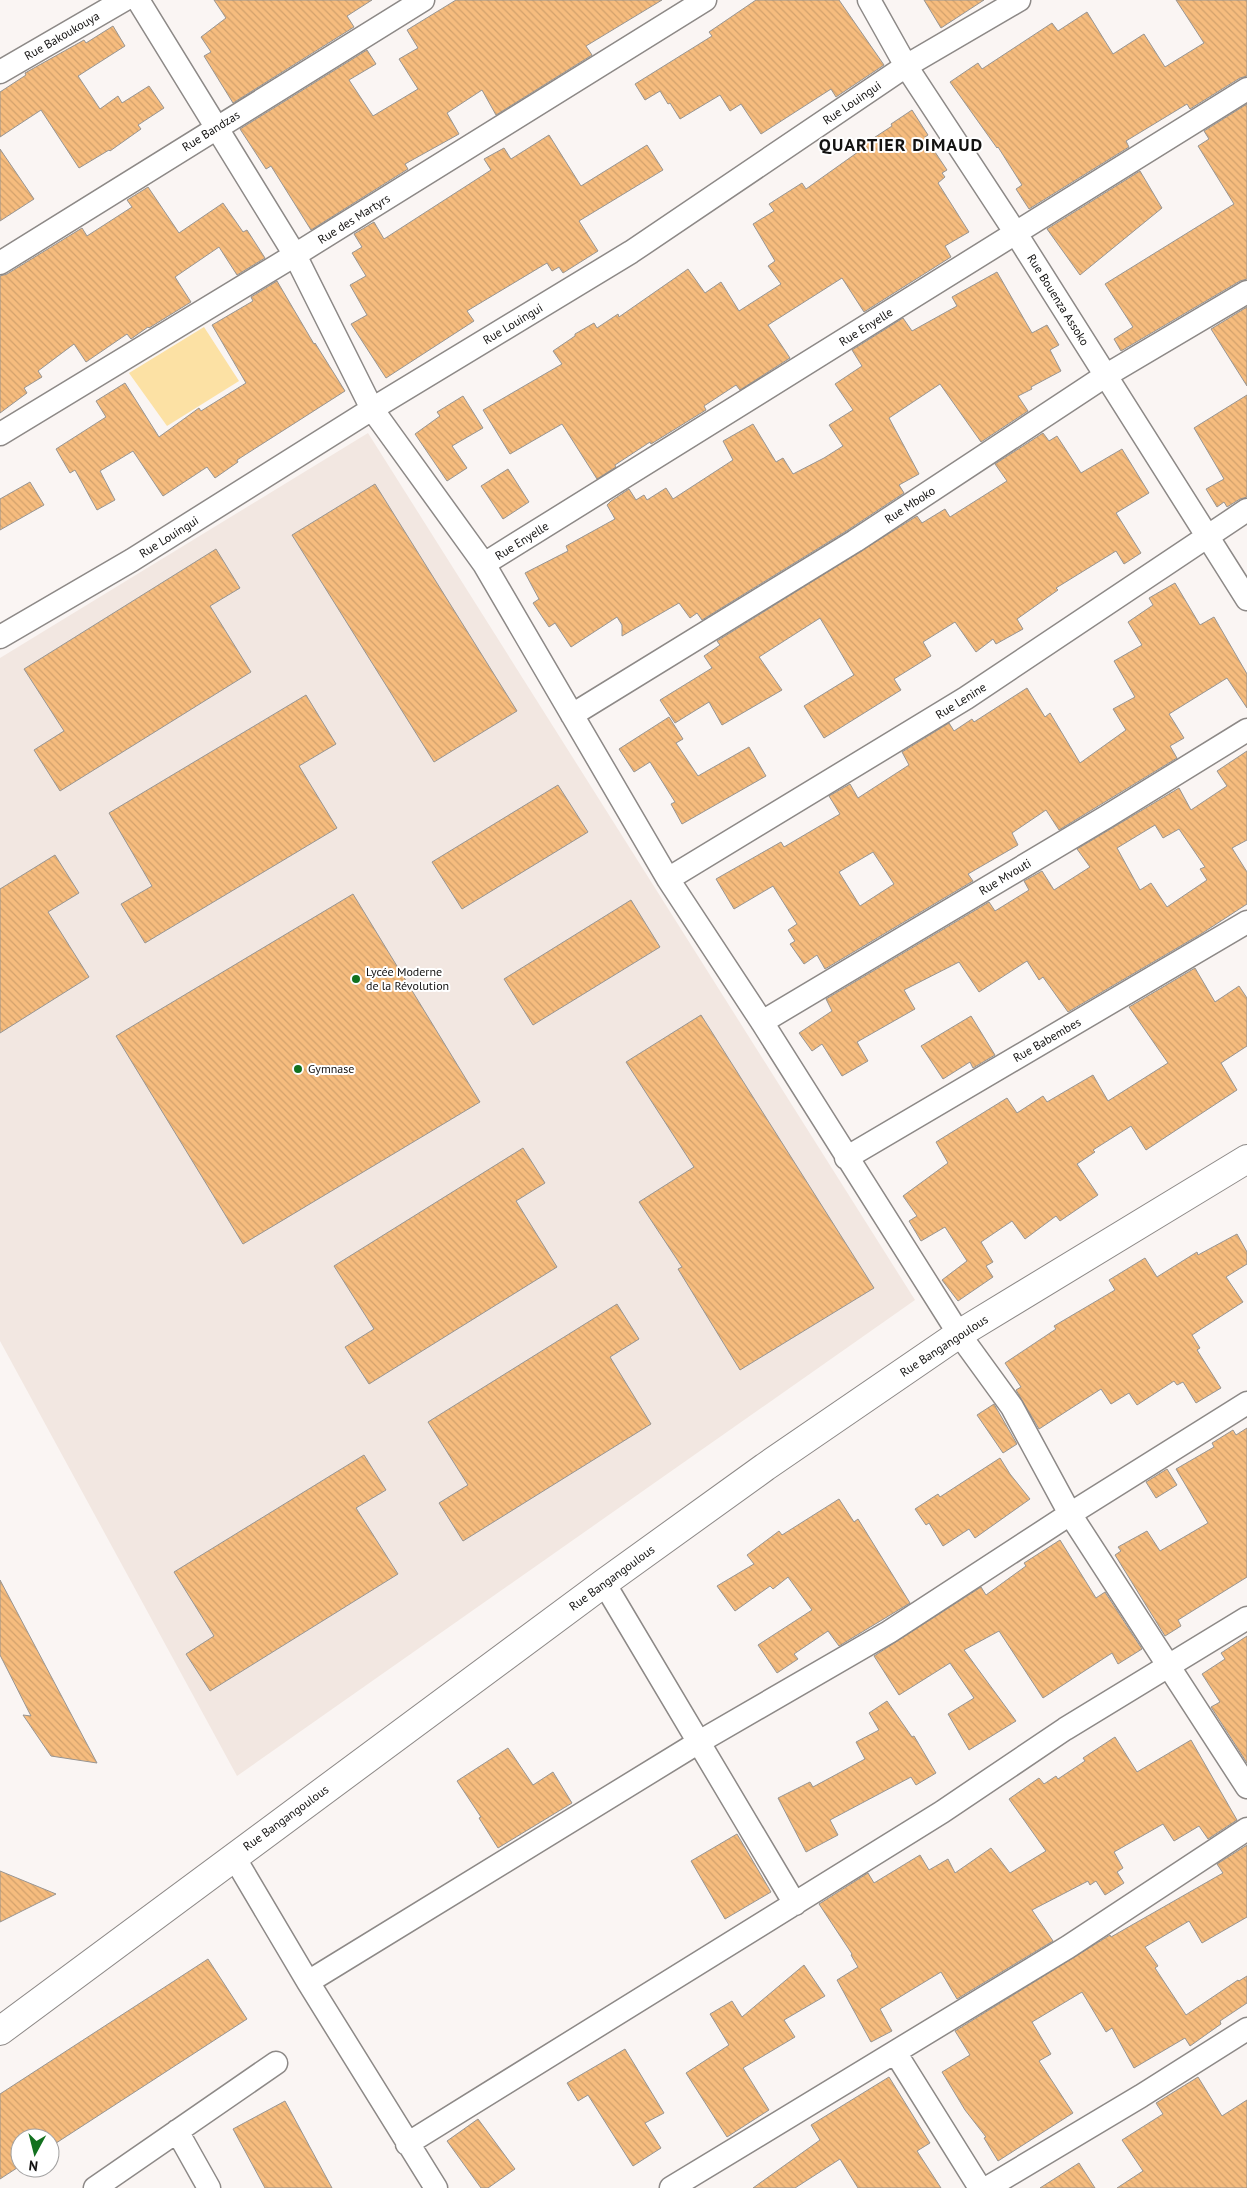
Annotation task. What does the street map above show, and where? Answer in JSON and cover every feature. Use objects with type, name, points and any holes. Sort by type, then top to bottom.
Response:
[{"type":"street","name":"Rue Bakoukouya","points":[[0,72],[124,0]]},
{"type":"street","points":[[138,0],[215,128],[295,255],[372,409],[484,564],[668,879],[762,1022],[846,1158],[959,1334],[1012,1407],[1070,1514],[1247,1787]]},
{"type":"street","name":"Rue Bandzas","points":[[0,263],[422,0]]},
{"type":"street","name":"Rue des Martyrs","points":[[0,434],[295,255],[705,0]]},
{"type":"street","name":"Rue Bouenza Assoko","points":[[868,0],[906,66],[1015,232],[1247,599]]},
{"type":"street","name":"Rue Louingui","points":[[0,637],[132,560],[372,409],[631,252],[906,66],[1019,0]]},
{"type":"street","name":"Rue Enyelle","points":[[484,564],[728,414],[1015,232],[1247,89]]},
{"type":"street","name":"Rue Mboko","points":[[572,715],[855,541],[1105,376],[1247,292]]},
{"type":"street","name":"Rue Lenine","points":[[668,879],[966,698],[1247,510]]},
{"type":"street","name":"Rue Mvouti","points":[[762,1022],[1098,822],[1247,730]]},
{"type":"street","name":"Rue Babembes","points":[[846,1158],[1247,922]]},
{"type":"street","name":"Rue Bangangoulous","points":[[0,2031],[604,1583],[765,1467],[959,1334],[1247,1159]]},
{"type":"street","points":[[308,1982],[699,1742],[889,1632],[1070,1514],[1247,1403]]},
{"type":"street","points":[[604,1583],[795,1904]]},
{"type":"street","points":[[406,2144],[795,1904],[942,1812],[1065,1729],[1247,1618]]},
{"type":"street","points":[[671,2188],[1068,1947],[1247,1829]]},
{"type":"street","points":[[234,1857],[406,2144],[436,2188]]},
{"type":"street","points":[[987,2188],[1141,2096],[1247,2029]]},
{"type":"street","points":[[895,2052],[980,2188]]},
{"type":"street","points":[[96,2188],[276,2063]]},
{"type":"street","points":[[177,2131],[209,2188]]},
{"type":"shaded area","points":[[204,327],[239,381],[167,426],[129,373]]},
{"type":"shaded area","name":"Lycée Moderne de la Révolution","points":[[368,433],[915,1300],[237,1776],[0,1341],[0,658]]},
{"type":"building","points":[[214,0],[372,0],[347,16],[354,27],[233,103],[204,56],[211,52],[201,37],[226,18]]},
{"type":"building","points":[[456,0],[662,0],[586,46],[592,55],[496,115],[482,90],[447,113],[459,134],[405,164],[408,169],[311,230],[271,166],[266,169],[240,129],[367,50],[376,64],[349,80],[373,116],[418,89],[399,59],[418,48],[407,30]]},
{"type":"building","points":[[756,0],[839,0],[884,65],[836,97],[831,89],[761,134],[741,104],[730,111],[720,95],[680,119],[660,91],[645,100],[635,84],[712,36],[709,32]]},
{"type":"building","points":[[924,0],[984,0],[941,28]]},
{"type":"building","points":[[1176,0],[1247,0],[1247,76],[1240,78],[1190,109],[1187,104],[1126,141],[1129,147],[1029,209],[1016,189],[1022,185],[998,147],[950,82],[978,63],[982,69],[1052,23],[1058,31],[1087,12],[1113,54],[1144,34],[1165,67],[1204,43]]},
{"type":"building","points":[[113,26],[125,46],[78,76],[100,109],[118,96],[122,103],[149,86],[164,108],[138,125],[141,129],[110,151],[79,168],[41,110],[0,137],[0,92],[26,75],[25,73],[84,40],[86,43]]},
{"type":"building","points":[[1247,104],[1247,279],[1240,281],[1121,351],[1114,339],[1133,327],[1105,284],[1234,204],[1198,146],[1209,139],[1204,131]]},
{"type":"building","points":[[912,110],[928,135],[925,137],[947,170],[942,173],[945,177],[938,183],[969,232],[945,246],[951,257],[864,312],[842,278],[768,325],[790,358],[740,390],[736,385],[704,406],[706,410],[651,444],[650,442],[597,479],[562,424],[510,454],[483,410],[562,364],[553,351],[575,336],[575,334],[594,323],[597,328],[618,314],[619,317],[688,269],[705,293],[721,282],[739,311],[781,284],[768,266],[775,261],[753,224],[774,211],[769,204],[802,183],[806,189],[865,147],[863,145]]},
{"type":"building","points":[[549,135],[581,186],[647,145],[663,170],[579,221],[598,251],[563,273],[559,267],[552,271],[547,263],[467,311],[474,321],[386,378],[351,324],[367,315],[350,285],[366,276],[352,253],[362,247],[354,234],[374,222],[384,239],[491,170],[484,159],[504,148],[511,159]]},
{"type":"building","points":[[0,149],[34,199],[0,221]]},
{"type":"building","points":[[1140,171],[1162,208],[1080,275],[1047,229]]},
{"type":"building","points":[[148,187],[179,233],[223,203],[243,232],[247,230],[265,258],[237,275],[219,247],[175,277],[191,302],[131,339],[127,334],[86,362],[74,344],[38,371],[42,377],[24,388],[27,393],[0,413],[0,276],[7,274],[82,228],[87,236],[132,207],[127,200]]},
{"type":"building","points":[[997,272],[1032,333],[1047,325],[1059,345],[1050,350],[1061,371],[1018,396],[1028,411],[981,442],[940,384],[889,418],[919,474],[899,485],[904,493],[848,530],[702,620],[697,613],[690,618],[679,603],[622,636],[622,625],[617,617],[571,647],[555,623],[549,627],[533,603],[539,599],[525,573],[568,551],[566,546],[615,519],[607,505],[611,501],[629,489],[636,500],[644,495],[647,500],[666,488],[673,499],[733,460],[723,441],[753,424],[776,462],[783,458],[793,474],[824,458],[843,446],[829,425],[853,410],[835,384],[862,366],[852,350],[903,318],[912,331],[957,306],[952,297]]},
{"type":"building","points":[[277,281],[314,344],[345,391],[237,460],[238,462],[215,478],[207,467],[163,496],[133,451],[100,471],[115,500],[97,510],[75,470],[70,473],[56,449],[106,417],[96,401],[125,383],[159,437],[199,408],[201,411],[246,383],[212,325],[253,301],[251,297]]},
{"type":"building","points":[[1247,307],[1247,386],[1211,329]]},
{"type":"building","points":[[1247,395],[1247,497],[1227,507],[1224,502],[1217,507],[1206,489],[1224,479],[1194,428]]},
{"type":"building","points":[[463,396],[483,428],[452,446],[467,468],[447,481],[415,434],[440,416],[437,412]]},
{"type":"building","points":[[1043,433],[1049,441],[1057,436],[1081,473],[1122,449],[1149,493],[1116,513],[1141,553],[1124,564],[1116,551],[1056,588],[1058,590],[1017,619],[1023,629],[996,644],[993,639],[976,652],[955,622],[923,642],[931,656],[894,679],[901,690],[824,738],[804,706],[854,675],[820,618],[759,657],[782,690],[722,725],[709,702],[675,723],[660,700],[712,668],[704,656],[720,645],[717,641],[917,516],[922,523],[945,509],[950,517],[1007,481],[995,464]]},
{"type":"building","points":[[508,469],[529,502],[503,519],[481,486]]},
{"type":"building","points":[[30,482],[44,505],[0,530],[0,499]]},
{"type":"building","points":[[375,484],[517,711],[434,762],[292,535]]},
{"type":"building","points":[[216,549],[240,588],[210,606],[251,672],[60,791],[34,750],[64,731],[24,669]]},
{"type":"building","points":[[1175,583],[1200,625],[1214,617],[1247,674],[1247,708],[1227,678],[1169,714],[1184,738],[1170,746],[1177,758],[1059,830],[1046,810],[1012,833],[1018,845],[968,874],[973,881],[825,969],[817,955],[804,964],[790,944],[795,941],[788,930],[797,924],[773,886],[734,909],[716,879],[781,842],[784,847],[840,814],[829,796],[850,784],[858,798],[909,765],[902,752],[949,723],[954,731],[972,719],[974,722],[1027,688],[1045,717],[1050,713],[1080,763],[1126,730],[1113,709],[1135,697],[1114,661],[1142,645],[1128,622],[1153,605],[1149,598]],"holes":[[[873,852],[894,884],[860,906],[839,872]]]},
{"type":"building","points":[[306,695],[336,744],[299,766],[337,828],[145,943],[121,904],[152,886],[109,813]]},
{"type":"building","points":[[669,717],[683,739],[676,743],[698,776],[749,747],[766,776],[682,824],[671,804],[675,802],[650,762],[634,772],[619,749]]},
{"type":"building","points":[[1247,751],[1247,840],[1232,848],[1247,872],[1247,904],[1201,934],[1068,1012],[1043,977],[1039,980],[1027,961],[979,992],[959,962],[904,990],[915,1009],[857,1042],[868,1061],[842,1076],[822,1044],[812,1051],[799,1033],[832,1011],[826,999],[989,902],[995,911],[1029,890],[1024,881],[1042,871],[1054,890],[1090,867],[1077,849],[1179,788],[1191,810],[1227,786],[1217,771]],"holes":[[[1155,825],[1163,838],[1179,829],[1205,867],[1200,869],[1207,880],[1167,907],[1151,883],[1140,890],[1117,848]]]},
{"type":"building","points":[[558,785],[588,832],[462,909],[432,862]]},
{"type":"building","points":[[55,855],[79,893],[48,912],[89,977],[0,1033],[0,889]]},
{"type":"building","name":"Gymnase","points":[[353,894],[480,1102],[243,1244],[116,1036]]},
{"type":"building","points":[[631,900],[660,947],[533,1025],[504,979]]},
{"type":"building","points":[[1195,968],[1215,1002],[1239,986],[1247,998],[1247,1046],[1221,1063],[1237,1090],[1146,1150],[1131,1126],[1093,1150],[1095,1152],[1077,1164],[1098,1195],[1060,1221],[1056,1216],[1025,1239],[1012,1221],[981,1242],[993,1262],[986,1266],[993,1277],[958,1301],[942,1280],[967,1261],[945,1227],[921,1241],[909,1221],[917,1216],[903,1196],[948,1163],[936,1142],[1007,1098],[1017,1113],[1043,1096],[1047,1102],[1093,1075],[1108,1101],[1168,1063],[1129,1007]]},
{"type":"building","points":[[701,1015],[874,1288],[740,1370],[678,1269],[682,1267],[639,1202],[694,1167],[626,1062]]},
{"type":"building","points":[[971,1016],[995,1055],[973,1068],[970,1062],[943,1079],[921,1046]]},
{"type":"building","points":[[523,1148],[545,1183],[516,1201],[557,1267],[369,1384],[345,1347],[374,1329],[334,1266]]},
{"type":"building","points":[[1237,1234],[1247,1252],[1247,1264],[1226,1277],[1243,1302],[1192,1335],[1200,1348],[1197,1350],[1221,1388],[1196,1403],[1183,1382],[1177,1385],[1174,1381],[1137,1405],[1129,1393],[1111,1404],[1101,1389],[1039,1429],[1016,1390],[1021,1387],[1005,1363],[1056,1329],[1054,1326],[1115,1290],[1109,1280],[1145,1258],[1157,1277],[1197,1252],[1198,1255]]},
{"type":"building","points":[[617,1304],[639,1339],[610,1357],[651,1424],[463,1541],[439,1503],[468,1485],[428,1422]]},
{"type":"building","points":[[994,1404],[1017,1444],[1003,1453],[977,1415]]},
{"type":"building","points":[[1247,1428],[1247,1577],[1178,1620],[1181,1626],[1165,1636],[1115,1555],[1121,1551],[1118,1547],[1147,1531],[1160,1551],[1208,1523],[1176,1469],[1214,1447],[1212,1443],[1233,1430],[1236,1435]]},
{"type":"building","points":[[364,1455],[386,1490],[356,1508],[398,1574],[210,1691],[186,1654],[214,1636],[174,1572]]},
{"type":"building","points":[[1000,1458],[1030,1499],[975,1538],[969,1529],[943,1546],[929,1523],[926,1525],[915,1509],[938,1494],[940,1497]]},
{"type":"building","points":[[1167,1469],[1177,1485],[1156,1498],[1146,1482]]},
{"type":"building","points":[[839,1499],[854,1522],[858,1519],[910,1603],[839,1646],[828,1631],[794,1654],[798,1659],[777,1673],[758,1645],[812,1610],[788,1577],[773,1589],[770,1586],[735,1611],[717,1586],[754,1564],[747,1555],[779,1531],[782,1535]]},
{"type":"building","points":[[1060,1540],[1096,1598],[1105,1592],[1142,1649],[1118,1664],[1112,1653],[1043,1698],[999,1631],[964,1650],[1016,1721],[969,1750],[948,1714],[974,1698],[950,1663],[899,1695],[874,1656],[981,1587],[986,1595],[1026,1566],[1024,1563]]},
{"type":"building","points":[[0,1580],[97,1763],[51,1756],[23,1715],[31,1716],[0,1655]]},
{"type":"building","points":[[1247,1636],[1247,1763],[1211,1707],[1220,1702],[1202,1674],[1225,1659],[1221,1653]]},
{"type":"building","points":[[887,1701],[912,1737],[914,1736],[936,1773],[916,1785],[911,1777],[830,1820],[838,1835],[806,1852],[778,1798],[810,1782],[813,1787],[865,1759],[856,1742],[879,1730],[869,1713]]},
{"type":"building","points":[[1115,1737],[1137,1772],[1191,1740],[1237,1820],[1208,1839],[1199,1826],[1174,1841],[1163,1824],[1114,1852],[1123,1868],[1117,1872],[1124,1883],[1105,1895],[1096,1881],[1090,1885],[1088,1881],[1032,1910],[1053,1941],[957,1999],[941,1972],[880,2009],[892,2031],[871,2042],[837,1980],[858,1967],[852,1954],[819,1904],[868,1873],[874,1883],[920,1855],[929,1870],[948,1859],[955,1873],[991,1848],[1010,1873],[1046,1851],[1009,1799],[1039,1778],[1044,1784],[1056,1776],[1058,1779],[1085,1761],[1083,1758]]},
{"type":"building","points":[[508,1748],[533,1785],[553,1772],[572,1803],[498,1848],[479,1818],[481,1817],[457,1781]]},
{"type":"building","points":[[737,1834],[771,1892],[725,1919],[691,1861]]},
{"type":"building","points":[[1247,1845],[1247,1917],[1202,1943],[1189,1921],[1145,1947],[1158,1966],[1155,1968],[1186,2015],[1247,1976],[1247,2003],[1220,2021],[1221,2024],[1190,2046],[1185,2038],[1134,2068],[1112,2028],[1106,2032],[1082,1992],[1032,2022],[1051,2054],[1039,2061],[1073,2113],[998,2161],[984,2138],[986,2137],[965,2110],[942,2072],[970,2055],[955,2031],[1110,1935],[1111,1937],[1223,1873],[1217,1864]]},
{"type":"building","points":[[0,1871],[56,1894],[0,1922]]},
{"type":"building","points":[[208,1959],[247,2019],[60,2141],[60,2128],[10,2128],[10,2172],[0,2179],[0,2094]]},
{"type":"building","points":[[804,1965],[825,1996],[784,2020],[795,2037],[743,2068],[769,2110],[727,2137],[686,2073],[729,2045],[710,2014],[732,2001],[742,2017]]},
{"type":"building","points":[[625,2049],[664,2113],[645,2123],[661,2148],[633,2166],[588,2095],[578,2101],[567,2083]]},
{"type":"building","points":[[889,2077],[930,2143],[917,2151],[941,2188],[858,2188],[840,2159],[795,2188],[753,2188],[820,2140],[811,2125]]},
{"type":"building","points":[[1198,2077],[1222,2116],[1247,2100],[1247,2188],[1117,2188],[1143,2171],[1122,2140],[1163,2114],[1156,2103]]},
{"type":"building","points":[[285,2101],[332,2188],[265,2188],[233,2129]]},
{"type":"building","points":[[478,2119],[515,2169],[488,2188],[481,2188],[447,2141]]},
{"type":"building","points":[[1079,2163],[1095,2188],[1040,2188]]},
{"type":"place","name":"Lycée Moderne de la Révolution","points":[[356,979]]},
{"type":"place","name":"Gymnase","points":[[298,1069]]},
{"type":"district","name":"QUARTIER DIMAUD","points":[[901,145]]}]
